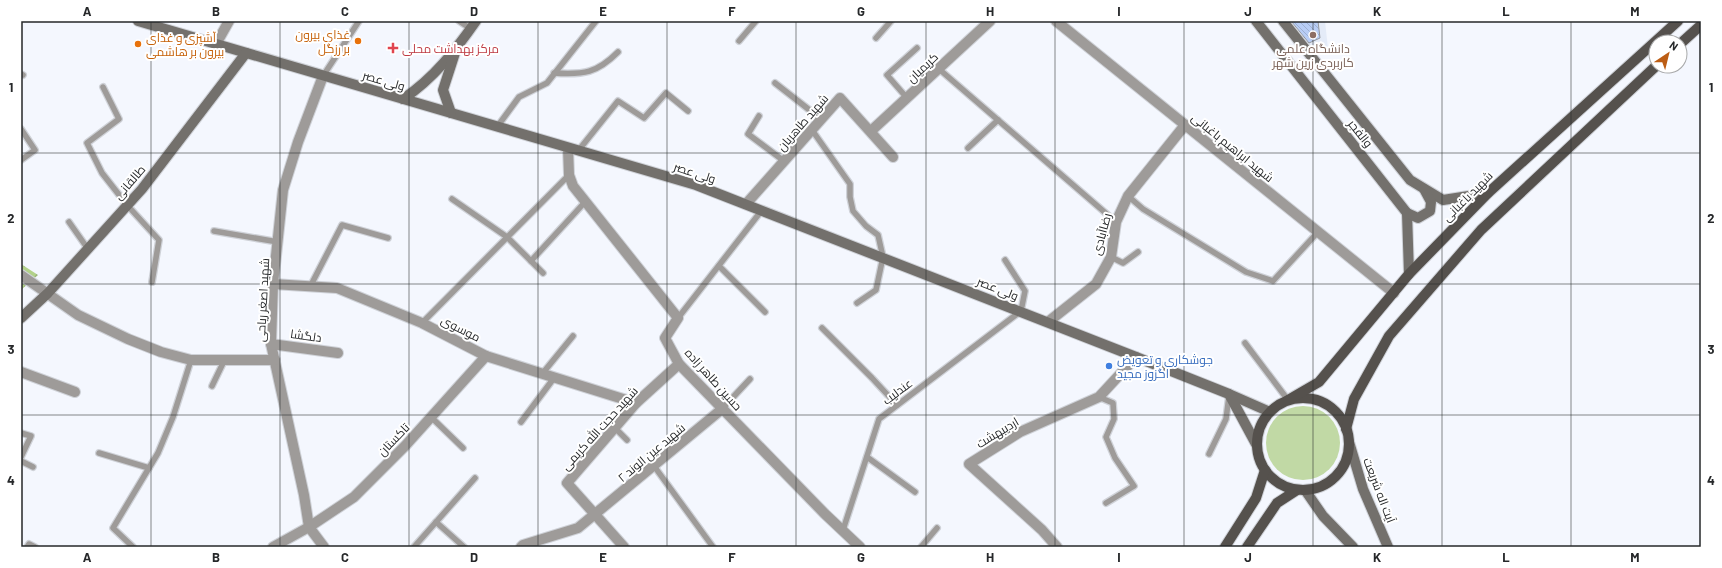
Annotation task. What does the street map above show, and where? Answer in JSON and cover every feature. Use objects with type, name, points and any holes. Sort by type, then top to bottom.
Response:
[{"type":"main road","name":"شهید باغبانی","points":[[1288,400],[1319,382],[1409,274],[1488,192],[1678,21]]},
{"type":"main road","points":[[1688,37],[1701,25]]},
{"type":"main road","points":[[1346,429],[1354,399],[1389,336],[1481,230],[1648,73]]},
{"type":"main road","points":[[1247,547],[1277,503],[1301,490],[1319,487],[1331,480],[1341,470],[1347,457],[1349,442],[1346,429],[1340,416],[1329,406],[1316,400],[1302,398],[1288,400],[1275,406],[1265,417],[1258,430],[1256,444],[1258,458],[1264,470],[1274,480],[1285,486],[1301,490]]},
{"type":"main road","points":[[1225,547],[1256,498],[1264,470]]},
{"type":"street","name":"ولی عصر","points":[[138,21],[696,185],[1136,356],[1270,412]]},
{"type":"street","points":[[216,44],[229,21]]},
{"type":"street","name":"کریمیان","points":[[872,131],[990,21]]},
{"type":"street","name":"شهید ابراهیم باغبانی","points":[[1056,21],[1394,293]]},
{"type":"street","name":"والفجر","points":[[1256,21],[1407,213]]},
{"type":"street","name":"والفجر","points":[[1283,21],[1410,180],[1443,200],[1488,192]]},
{"type":"street","points":[[403,99],[422,86],[436,73],[474,25]]},
{"type":"street","points":[[451,113],[443,90],[457,48]]},
{"type":"street","name":"طالقانی","points":[[21,318],[48,293],[142,189],[246,53]]},
{"type":"street","name":"شهید اصغر ریاحی","points":[[323,76],[298,142],[283,190],[279,242],[273,284],[271,344],[304,495],[309,527],[324,547]]},
{"type":"street","name":"شهید طاهریان","points":[[746,204],[840,98],[872,131],[893,157]]},
{"type":"street","name":"رضاآبادی","points":[[1048,322],[1096,284],[1111,257],[1116,222],[1128,196],[1185,125]]},
{"type":"street","points":[[568,148],[569,175],[573,186],[678,318]]},
{"type":"street","points":[[1409,274],[1407,213],[1418,218],[1430,211],[1431,202],[1424,188]]},
{"type":"street","points":[[21,275],[78,315],[128,340],[191,360],[275,360]]},
{"type":"street","name":"موسوی","points":[[273,284],[311,285],[337,288],[422,323],[486,356],[636,403]]},
{"type":"street","name":"حسین طاهر زاده","points":[[678,318],[665,338],[679,364],[825,514],[860,547]]},
{"type":"street","name":"دلگشا","points":[[271,344],[338,353]]},
{"type":"street","name":"تاکستان","points":[[273,547],[309,527],[354,497],[431,417],[486,356]]},
{"type":"street","name":"اردیبهشت","points":[[1057,547],[1042,530],[969,464],[1020,432],[1099,397],[1136,356]]},
{"type":"street","name":"شهید حجت الله کریمی","points":[[624,547],[567,483],[636,403],[679,364]]},
{"type":"street","points":[[21,372],[76,392]]},
{"type":"street","points":[[1229,394],[1256,444]]},
{"type":"street","name":"شهید عین الوند ۲","points":[[521,547],[524,544],[578,528],[722,409]]},
{"type":"street","name":"آیت اله شریعت","points":[[1349,442],[1363,489],[1388,547]]},
{"type":"street","points":[[1301,490],[1323,516],[1353,547]]},
{"type":"lane","points":[[323,76],[359,21]]},
{"type":"lane","points":[[459,21],[474,25]]},
{"type":"lane","points":[[497,127],[519,97],[547,83],[596,21]]},
{"type":"lane","points":[[738,41],[756,21]]},
{"type":"lane","points":[[876,38],[891,21]]},
{"type":"lane","points":[[907,98],[887,75],[917,48]]},
{"type":"lane","points":[[554,74],[578,74],[595,71],[618,52]]},
{"type":"lane","points":[[939,69],[1116,222]]},
{"type":"lane","points":[[775,83],[822,119]]},
{"type":"lane","points":[[103,87],[119,119],[87,143],[102,173],[127,205],[159,240],[152,282]]},
{"type":"lane","points":[[578,151],[618,102],[644,118],[666,93],[688,110]]},
{"type":"lane","points":[[759,116],[748,134],[784,161]]},
{"type":"lane","points":[[968,148],[998,120]]},
{"type":"lane","points":[[21,129],[35,150],[21,160]]},
{"type":"lane","points":[[812,130],[850,184],[850,197],[853,211],[866,226],[878,235],[883,257],[876,290],[857,303]]},
{"type":"lane","points":[[422,323],[569,175]]},
{"type":"lane","points":[[1128,196],[1143,209],[1246,272],[1273,281],[1318,232]]},
{"type":"lane","points":[[452,199],[507,237],[543,272]]},
{"type":"lane","points":[[531,261],[585,202]]},
{"type":"lane","points":[[678,318],[762,210]]},
{"type":"lane","points":[[69,222],[88,249]]},
{"type":"lane","points":[[311,285],[342,225],[388,238]]},
{"type":"lane","points":[[214,231],[279,242]]},
{"type":"lane","points":[[1111,257],[1123,263],[1138,252]]},
{"type":"lane","points":[[1005,260],[1025,291],[1021,311]]},
{"type":"lane","points":[[718,266],[764,312]]},
{"type":"lane","name":"عندلیب","points":[[843,530],[879,419],[1021,311]]},
{"type":"lane","points":[[822,328],[897,405]]},
{"type":"lane","points":[[542,374],[573,336]]},
{"type":"lane","points":[[1245,343],[1288,400]]},
{"type":"lane","points":[[212,386],[225,359]]},
{"type":"lane","points":[[133,547],[113,528],[158,453],[173,417],[191,360]]},
{"type":"lane","points":[[521,422],[554,378]]},
{"type":"lane","points":[[722,409],[750,379]]},
{"type":"lane","points":[[1209,454],[1226,418],[1229,394]]},
{"type":"lane","points":[[1099,397],[1112,403],[1114,419],[1106,437],[1115,458],[1134,486],[1106,503]]},
{"type":"lane","points":[[431,417],[462,448]]},
{"type":"lane","points":[[614,428],[628,440]]},
{"type":"lane","points":[[21,433],[31,436],[21,457]]},
{"type":"lane","points":[[99,453],[149,468]]},
{"type":"lane","points":[[867,457],[915,492]]},
{"type":"lane","points":[[21,461],[33,467]]},
{"type":"lane","points":[[654,466],[713,547]]},
{"type":"lane","points":[[414,547],[475,478]]},
{"type":"lane","points":[[436,522],[464,547]]},
{"type":"lane","points":[[921,547],[937,528]]},
{"type":"lane","points":[[27,547],[29,544],[34,547]]},
{"type":"shaded area","name":"دانشگاه علمی کاربردی زرین شهر","points":[[1289,21],[1325,21],[1328,49],[1310,48]]},
{"type":"green space","points":[[21,264],[38,275],[21,290]]},
{"type":"green space","points":[[1296,406],[1310,406],[1317,408],[1330,416],[1338,429],[1340,443],[1338,457],[1330,470],[1317,478],[1310,480],[1296,480],[1289,478],[1276,470],[1268,457],[1266,450],[1266,436],[1268,429],[1276,416],[1289,408]]},
{"type":"building","points":[[1291,21],[1318,21],[1320,38],[1309,43]]},
{"type":"place","name":"دانشگاه علمی کاربردی زرین شهر","points":[[1313,35]]},
{"type":"place","name":"غذای بیرون بر رزگل","points":[[358,41]]},
{"type":"place","name":"آشپزی و غذای بیرون بر هاشمی","points":[[138,44]]},
{"type":"place","name":"مرکز بهداشت محلی","points":[[393,48]]},
{"type":"place","name":"جوشکاری و تعویض اگزوز مجید","points":[[1109,366]]}]
